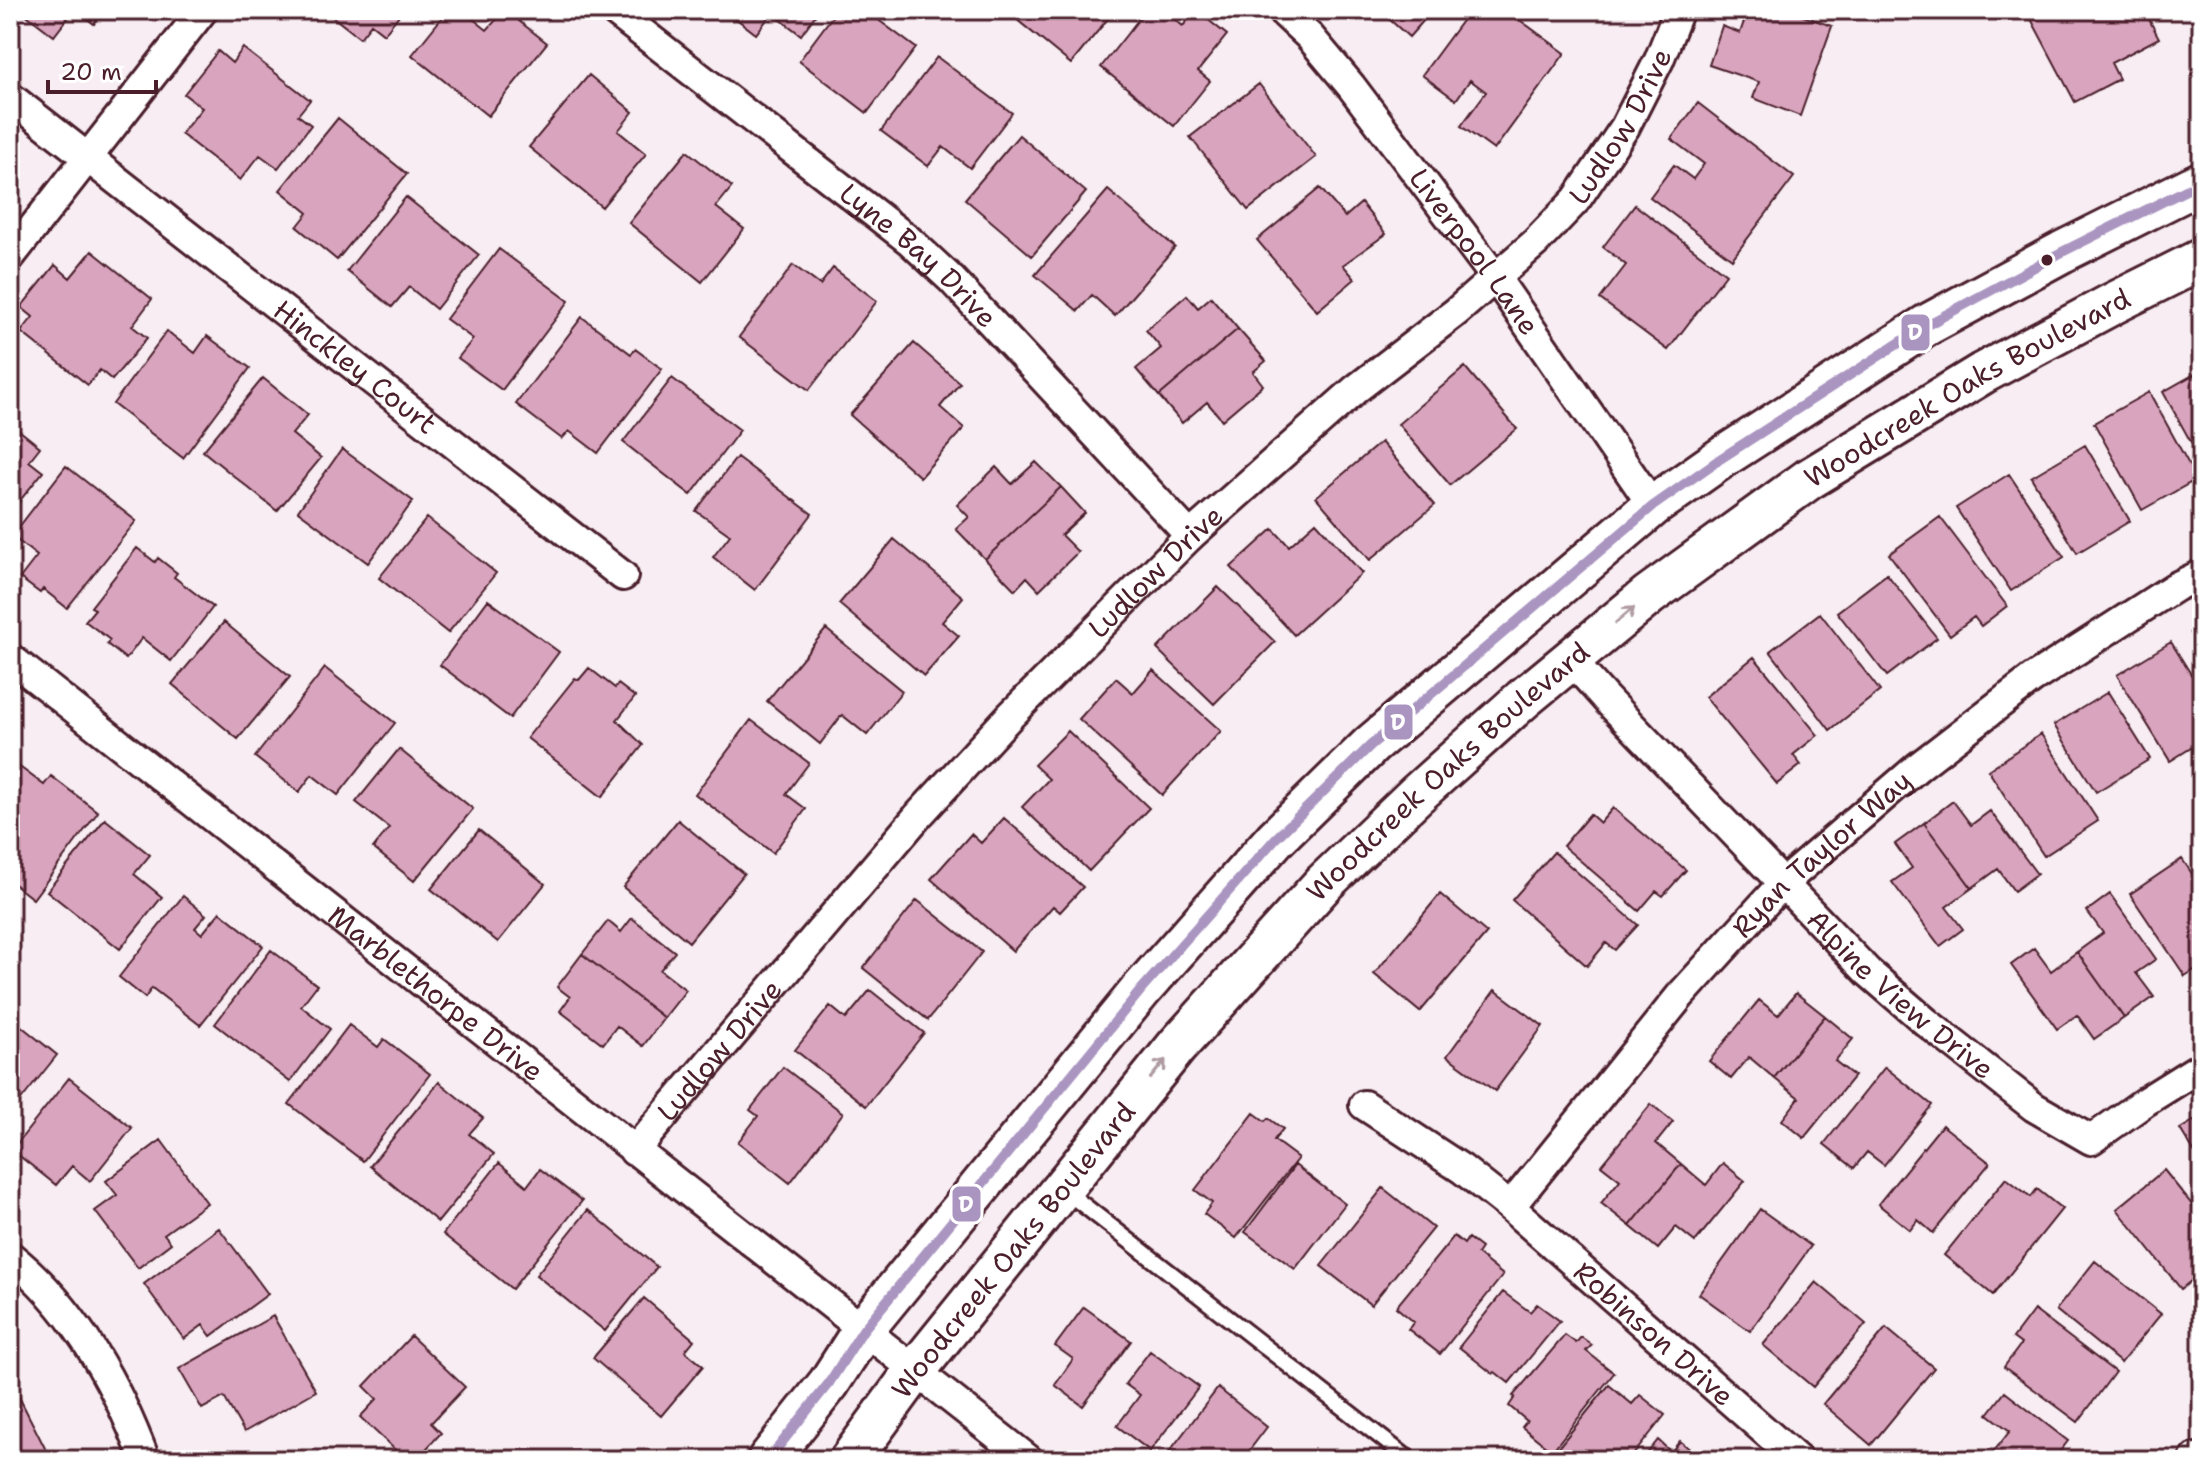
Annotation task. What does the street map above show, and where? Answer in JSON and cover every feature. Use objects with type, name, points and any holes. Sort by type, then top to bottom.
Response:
[{"type":"main road","points":[[768,1460],[829,1383],[863,1330],[1141,990],[1275,839],[1371,745],[1653,506],[1927,325],[2062,252],[2202,182]]},
{"type":"main road","name":"Woodcreek Oaks Boulevard","points":[[850,1460],[915,1371],[1177,1046],[1324,883],[1416,795],[1649,595],[1809,479],[1983,373],[2202,259]]},
{"type":"street","points":[[10,257],[203,10]]},
{"type":"street","name":"Lyne Bay Drive","points":[[613,10],[910,241],[951,279],[1190,536]]},
{"type":"street","name":"Liverpool Lane","points":[[1281,10],[1310,37],[1351,86],[1495,277],[1653,506]]},
{"type":"street","name":"Ludlow Drive","points":[[634,1151],[917,817],[1010,716],[1190,536],[1356,389],[1535,243],[1576,200],[1605,160],[1645,91],[1679,10]]},
{"type":"street","name":"Hinckley Court","points":[[10,97],[623,576]]},
{"type":"street","name":"Ryan Taylor Way","points":[[1510,1207],[1680,996],[1782,884],[1919,766],[2032,679],[2175,587],[2202,574]]},
{"type":"street","name":"Marblethorpe Drive","points":[[10,658],[1029,1460]]},
{"type":"street","name":"Alpine View Drive","points":[[1571,660],[1868,972],[2034,1107],[2091,1140],[2202,1066]]},
{"type":"street","name":"Robinson Drive","points":[[1364,1105],[1462,1169],[1510,1207],[1798,1460]]},
{"type":"street","points":[[10,1256],[23,1266],[61,1309],[97,1358],[129,1419],[145,1460]]},
{"type":"lane","points":[[1063,1189],[1410,1460]]},
{"type":"building","points":[[20,10],[74,10],[54,36]]},
{"type":"building","points":[[76,10],[104,10],[94,24]]},
{"type":"building","points":[[324,10],[403,10],[384,34],[371,24],[360,38]]},
{"type":"building","points":[[448,10],[462,10],[487,30],[505,10],[547,43],[488,116],[412,55]]},
{"type":"building","points":[[725,10],[819,10],[801,35],[772,13],[756,34]]},
{"type":"building","points":[[837,10],[865,10],[916,48],[867,113],[799,61]]},
{"type":"building","points":[[1005,10],[1115,10],[1071,64]]},
{"type":"building","points":[[1146,10],[1163,10],[1183,26],[1196,10],[1227,35],[1198,71],[1210,81],[1174,126],[1101,67]]},
{"type":"building","points":[[1379,10],[1433,10],[1409,37]]},
{"type":"building","points":[[1470,10],[1506,10],[1565,53],[1494,150],[1461,126],[1486,92],[1470,80],[1456,100],[1422,75]]},
{"type":"building","points":[[1748,10],[1786,10],[1832,26],[1800,116],[1753,98],[1759,82],[1709,65],[1722,26],[1740,33]]},
{"type":"building","points":[[2044,10],[2121,10],[2123,14],[2144,10],[2159,38],[2111,63],[2119,79],[2075,102],[2030,17]]},
{"type":"building","points":[[243,48],[310,100],[298,115],[311,125],[278,168],[260,155],[240,180],[181,134],[202,108],[184,94],[218,51],[232,63]]},
{"type":"building","points":[[937,57],[1012,113],[970,168],[943,147],[928,166],[881,131]]},
{"type":"building","points":[[589,75],[633,112],[618,131],[646,154],[602,207],[529,147]]},
{"type":"building","points":[[1259,84],[1316,157],[1248,210],[1190,137]]},
{"type":"building","points":[[1698,103],[1794,177],[1732,259],[1650,197],[1674,165],[1693,179],[1704,164],[1671,139]]},
{"type":"building","points":[[338,118],[407,174],[337,260],[297,227],[308,213],[280,190]]},
{"type":"building","points":[[1019,135],[1086,192],[1032,256],[965,199]]},
{"type":"building","points":[[687,151],[732,187],[716,207],[744,229],[702,282],[629,223]]},
{"type":"building","points":[[1320,188],[1345,217],[1361,203],[1386,234],[1343,265],[1355,279],[1317,311],[1257,240]]},
{"type":"building","points":[[1108,190],[1175,247],[1115,316],[1092,295],[1078,311],[1035,275]]},
{"type":"building","points":[[406,197],[479,255],[436,309],[409,287],[392,307],[347,271]]},
{"type":"building","points":[[1635,205],[1726,274],[1668,350],[1600,299],[1626,265],[1603,247]]},
{"type":"building","points":[[499,249],[569,301],[502,390],[458,358],[473,339],[446,319]]},
{"type":"building","points":[[92,251],[152,299],[132,326],[147,338],[112,380],[100,370],[88,385],[21,332],[33,317],[21,307],[55,265],[70,278]]},
{"type":"building","points":[[793,265],[820,285],[833,268],[877,301],[809,390],[739,337]]},
{"type":"building","points":[[1187,295],[1198,308],[1211,297],[1238,329],[1159,396],[1136,369],[1161,348],[1146,330]]},
{"type":"building","points":[[582,317],[631,354],[635,349],[662,369],[598,453],[569,431],[562,439],[516,404]]},
{"type":"building","points":[[1238,329],[1266,361],[1253,372],[1263,385],[1222,420],[1207,402],[1182,423],[1159,396]]},
{"type":"building","points":[[167,331],[195,353],[207,336],[250,368],[183,458],[113,404]]},
{"type":"building","points":[[914,343],[960,383],[940,407],[964,428],[920,477],[850,415]]},
{"type":"building","points":[[1465,367],[1517,429],[1450,485],[1398,424]]},
{"type":"building","points":[[2202,370],[2202,462],[2163,392]]},
{"type":"building","points":[[263,378],[308,415],[292,434],[321,458],[277,511],[203,451]]},
{"type":"building","points":[[672,378],[740,430],[691,495],[623,442]]},
{"type":"building","points":[[2149,392],[2197,479],[2142,510],[2094,423]]},
{"type":"building","points":[[10,423],[40,447],[29,461],[43,472],[10,513]]},
{"type":"building","points":[[1381,442],[1435,505],[1370,560],[1316,497]]},
{"type":"building","points":[[2085,445],[2130,521],[2077,553],[2031,477]]},
{"type":"building","points":[[342,449],[413,501],[368,563],[298,511]]},
{"type":"building","points":[[737,457],[812,514],[755,590],[713,557],[730,535],[696,511]]},
{"type":"building","points":[[1036,462],[1061,487],[985,559],[956,529],[969,517],[957,505],[996,467],[1012,484]]},
{"type":"building","points":[[66,466],[136,521],[67,608],[43,589],[40,593],[20,578],[37,556],[12,536]]},
{"type":"building","points":[[2009,474],[2064,557],[2011,591],[1956,508]]},
{"type":"building","points":[[1061,487],[1085,513],[1061,535],[1078,552],[1039,590],[1027,577],[1015,590],[985,559]]},
{"type":"building","points":[[1940,517],[2007,606],[1981,626],[1974,617],[1950,635],[1889,554]]},
{"type":"building","points":[[427,518],[496,573],[448,633],[379,578]]},
{"type":"building","points":[[1316,522],[1362,573],[1294,635],[1231,567],[1273,529],[1289,546]]},
{"type":"building","points":[[894,539],[963,597],[942,622],[959,636],[924,676],[839,604]]},
{"type":"building","points":[[137,548],[155,562],[158,558],[177,573],[174,577],[213,607],[171,661],[142,638],[126,659],[107,644],[110,640],[85,621],[95,609],[91,607]]},
{"type":"building","points":[[1887,574],[1937,638],[1887,676],[1837,612]]},
{"type":"building","points":[[1218,587],[1275,642],[1214,704],[1157,649]]},
{"type":"building","points":[[488,600],[559,652],[510,718],[440,665]]},
{"type":"building","points":[[1820,613],[1880,691],[1830,730],[1770,651]]},
{"type":"building","points":[[224,622],[290,677],[238,739],[172,684]]},
{"type":"building","points":[[2202,627],[2202,655],[2190,633]]},
{"type":"building","points":[[826,629],[902,691],[867,735],[842,715],[820,744],[767,701]]},
{"type":"building","points":[[2171,642],[2202,692],[2202,741],[2170,761],[2117,675]]},
{"type":"building","points":[[1754,657],[1818,735],[1793,755],[1801,765],[1777,784],[1705,697]]},
{"type":"building","points":[[325,668],[395,723],[338,795],[312,775],[299,792],[255,757]]},
{"type":"building","points":[[589,668],[615,688],[618,684],[635,697],[617,720],[643,745],[602,797],[527,738],[575,678],[579,680]]},
{"type":"building","points":[[1153,670],[1221,731],[1162,795],[1079,719],[1116,678],[1133,693]]},
{"type":"building","points":[[2108,692],[2150,759],[2096,792],[2054,725]]},
{"type":"building","points":[[751,720],[809,763],[786,794],[806,809],[773,853],[695,794]]},
{"type":"building","points":[[1068,731],[1149,808],[1089,871],[1022,807],[1049,779],[1034,765]]},
{"type":"building","points":[[2041,734],[2098,821],[2044,856],[1988,770]]},
{"type":"building","points":[[399,749],[473,809],[414,881],[373,848],[389,828],[356,802]]},
{"type":"building","points":[[17,765],[44,785],[51,776],[98,812],[33,899],[10,881],[10,773]]},
{"type":"building","points":[[1953,801],[1971,825],[1990,811],[2037,874],[2014,891],[1998,869],[1972,888],[1924,823]]},
{"type":"building","points":[[1613,808],[1686,870],[1663,896],[1656,891],[1639,911],[1563,846],[1590,814],[1600,823]]},
{"type":"building","points":[[1004,818],[1083,887],[1060,912],[1053,906],[1013,951],[931,879],[971,834],[981,843]]},
{"type":"building","points":[[105,819],[150,855],[134,874],[162,897],[120,949],[47,891]]},
{"type":"building","points":[[678,820],[744,874],[689,942],[623,887]]},
{"type":"building","points":[[1924,823],[1972,888],[1946,907],[1963,929],[1940,946],[1892,882],[1912,868],[1895,844]]},
{"type":"building","points":[[479,830],[545,884],[498,942],[431,889]]},
{"type":"building","points":[[1554,852],[1638,925],[1615,950],[1606,943],[1587,966],[1512,900]]},
{"type":"building","points":[[2182,859],[2202,888],[2202,965],[2185,976],[2130,894]]},
{"type":"building","points":[[1440,894],[1487,933],[1420,1012],[1374,974]]},
{"type":"building","points":[[2110,894],[2156,959],[2136,973],[2154,997],[2124,1018],[2077,952],[2103,933],[2087,911]]},
{"type":"building","points":[[183,896],[206,915],[195,928],[202,934],[220,912],[263,946],[200,1025],[152,988],[145,998],[119,977]]},
{"type":"building","points":[[917,900],[982,952],[928,1020],[863,968]]},
{"type":"building","points":[[632,918],[675,952],[660,970],[686,990],[664,1018],[582,954],[608,921],[621,932]]},
{"type":"building","points":[[2034,948],[2051,971],[2077,952],[2124,1018],[2094,1039],[2077,1015],[2057,1029],[2011,965]]},
{"type":"building","points":[[271,950],[317,985],[301,1006],[330,1029],[290,1082],[215,1024]]},
{"type":"building","points":[[582,954],[664,1018],[643,1046],[617,1026],[603,1044],[560,1011],[570,997],[557,987]]},
{"type":"building","points":[[870,990],[924,1033],[866,1106],[795,1050],[830,1006],[846,1019]]},
{"type":"building","points":[[1495,990],[1543,1026],[1495,1091],[1447,1056]]},
{"type":"building","points":[[1796,993],[1825,1016],[1774,1078],[1749,1057],[1731,1079],[1709,1061],[1759,1000],[1778,1015]]},
{"type":"building","points":[[1825,1016],[1853,1039],[1835,1061],[1854,1076],[1804,1138],[1782,1120],[1799,1098],[1774,1078]]},
{"type":"building","points":[[10,1017],[57,1055],[10,1114]]},
{"type":"building","points":[[349,1025],[378,1047],[384,1039],[430,1074],[363,1161],[289,1104]]},
{"type":"building","points":[[783,1067],[843,1113],[790,1183],[738,1142],[758,1116],[750,1110]]},
{"type":"building","points":[[1885,1067],[1932,1105],[1884,1165],[1867,1152],[1854,1168],[1824,1144]]},
{"type":"building","points":[[69,1078],[132,1128],[90,1181],[72,1166],[56,1185],[12,1150]]},
{"type":"building","points":[[439,1082],[483,1118],[469,1134],[494,1154],[438,1222],[370,1166]]},
{"type":"building","points":[[1651,1104],[1673,1122],[1656,1143],[1681,1164],[1630,1226],[1601,1203],[1620,1180],[1601,1165]]},
{"type":"building","points":[[1254,1113],[1283,1129],[1274,1140],[1298,1158],[1236,1238],[1204,1214],[1212,1203],[1195,1190]]},
{"type":"building","points":[[2202,1116],[2202,1165],[2180,1129]]},
{"type":"building","points":[[1942,1125],[1990,1163],[1933,1233],[1918,1220],[1910,1230],[1878,1204]]},
{"type":"building","points":[[161,1140],[207,1203],[164,1234],[171,1243],[138,1268],[95,1211],[117,1195],[106,1181]]},
{"type":"building","points":[[499,1163],[527,1186],[540,1169],[582,1201],[512,1289],[443,1234]]},
{"type":"building","points":[[1723,1163],[1745,1181],[1695,1242],[1676,1227],[1658,1249],[1630,1226],[1681,1164],[1706,1185]]},
{"type":"building","points":[[1295,1165],[1345,1204],[1295,1269],[1245,1232]]},
{"type":"building","points":[[2164,1170],[2202,1217],[2202,1272],[2181,1289],[2117,1209]]},
{"type":"building","points":[[2006,1178],[2031,1197],[2037,1189],[2062,1209],[1993,1295],[1944,1255]]},
{"type":"building","points":[[1383,1188],[1433,1228],[1371,1305],[1321,1266]]},
{"type":"building","points":[[1760,1209],[1811,1246],[1750,1331],[1699,1294]]},
{"type":"building","points":[[588,1210],[657,1267],[605,1331],[536,1275]]},
{"type":"building","points":[[219,1228],[268,1294],[211,1336],[203,1325],[184,1339],[144,1284]]},
{"type":"building","points":[[1454,1236],[1464,1244],[1468,1238],[1481,1248],[1477,1254],[1503,1275],[1440,1354],[1408,1329],[1414,1322],[1396,1307]]},
{"type":"building","points":[[2095,1261],[2161,1314],[2121,1363],[2056,1310]]},
{"type":"building","points":[[1816,1282],[1866,1324],[1813,1387],[1763,1345]]},
{"type":"building","points":[[1503,1292],[1530,1312],[1537,1304],[1560,1321],[1509,1383],[1459,1347]]},
{"type":"building","points":[[644,1298],[694,1340],[685,1351],[703,1366],[661,1416],[593,1358]]},
{"type":"building","points":[[1084,1307],[1131,1341],[1083,1406],[1055,1385],[1073,1359],[1055,1346]]},
{"type":"building","points":[[2034,1310],[2115,1372],[2078,1422],[2004,1367],[2021,1344],[2013,1338]]},
{"type":"building","points":[[273,1316],[316,1391],[244,1432],[224,1397],[202,1409],[179,1369]]},
{"type":"building","points":[[1886,1328],[1934,1368],[1871,1445],[1823,1404]]},
{"type":"building","points":[[1565,1335],[1576,1343],[1581,1337],[1592,1345],[1586,1351],[1614,1373],[1552,1451],[1522,1427],[1527,1421],[1509,1406],[1513,1396]]},
{"type":"building","points":[[411,1336],[465,1387],[431,1423],[441,1433],[416,1460],[406,1460],[360,1417],[377,1399],[364,1386]]},
{"type":"building","points":[[1150,1351],[1199,1387],[1150,1451],[1117,1426],[1140,1395],[1125,1384]]},
{"type":"building","points":[[1609,1385],[1632,1404],[1640,1395],[1665,1415],[1629,1460],[1548,1460]]},
{"type":"building","points":[[14,1387],[51,1460],[10,1460],[10,1389]]},
{"type":"building","points":[[1218,1388],[1267,1427],[1242,1460],[1163,1460]]},
{"type":"building","points":[[2005,1392],[2068,1441],[2053,1460],[1995,1460],[1990,1456],[2010,1431],[1988,1414]]},
{"type":"building","points":[[1658,1440],[1671,1452],[1680,1441],[1703,1460],[1642,1460]]},
{"type":"building","points":[[1265,1451],[1277,1460],[1258,1460]]},
{"type":"transit line","name":"D","points":[[768,1460],[829,1383],[863,1330],[1141,990],[1275,839],[1371,745],[1653,506],[1720,459],[1927,325],[2062,252],[2202,182]]}]
